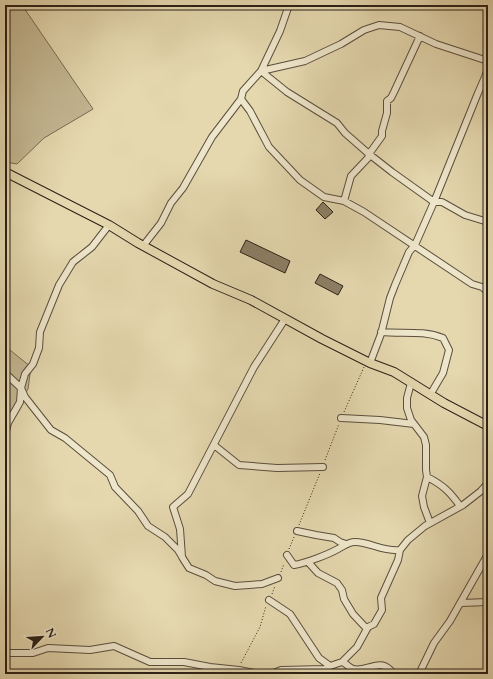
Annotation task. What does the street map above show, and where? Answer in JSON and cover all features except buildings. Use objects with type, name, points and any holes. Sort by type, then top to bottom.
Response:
[{"type":"main road","points":[[5,172],[109,225],[143,246],[213,284],[251,300],[322,340],[368,362],[394,372],[488,426]]},
{"type":"street","points":[[143,246],[161,223],[171,202],[183,188],[212,137],[241,99],[244,91],[261,71],[280,31],[289,5]]},
{"type":"street","points":[[261,71],[305,61],[341,44],[364,30],[379,25],[400,27],[436,44],[488,61]]},
{"type":"street","points":[[344,202],[351,176],[368,158],[369,154],[382,136],[382,130],[388,113],[387,101],[391,98],[420,36]]},
{"type":"street","points":[[368,362],[381,332],[395,285],[409,252],[415,245],[434,202],[478,93],[487,78],[488,68]]},
{"type":"street","points":[[261,71],[287,92],[337,123],[345,133],[369,154],[434,202],[442,202],[465,215],[488,222]]},
{"type":"street","points":[[241,99],[250,111],[269,147],[288,169],[300,180],[324,197],[344,202],[364,212],[472,284],[482,287],[488,292]]},
{"type":"street","points":[[5,435],[8,423],[20,402],[21,388],[39,348],[40,332],[59,285],[73,262],[92,247],[109,225]]},
{"type":"street","points":[[182,556],[180,529],[173,507],[188,494],[254,367],[285,319]]},
{"type":"street","points":[[381,332],[434,334],[444,338],[449,350],[444,373],[430,394]]},
{"type":"street","points":[[5,373],[21,388],[25,397],[51,430],[66,438],[110,475],[115,487],[138,511],[148,526],[165,537],[178,550],[190,568],[215,581],[235,586],[262,584],[278,578]]},
{"type":"street","points":[[411,383],[407,398],[407,408],[411,420],[424,437],[426,445],[427,477],[422,496],[424,507],[430,523]]},
{"type":"street","points":[[342,418],[414,424]]},
{"type":"street","points":[[214,445],[239,465],[277,468],[322,467]]},
{"type":"street","points":[[427,477],[440,484],[451,494],[460,506]]},
{"type":"street","points":[[271,674],[281,670],[325,669],[343,662],[357,647],[368,627],[374,624],[382,610],[381,598],[398,560],[400,550],[408,540],[430,523],[460,506],[488,483]]},
{"type":"street","points":[[297,531],[316,536],[334,538],[346,544]]},
{"type":"street","points":[[287,555],[294,565],[308,562],[338,550],[346,544],[355,542],[392,551],[400,550]]},
{"type":"street","points":[[419,674],[434,643],[461,604],[488,554]]},
{"type":"street","points":[[308,562],[318,573],[337,583],[342,590],[344,599],[353,614],[367,629]]},
{"type":"street","points":[[269,600],[290,614],[319,658],[330,666]]},
{"type":"street","points":[[461,604],[488,602]]},
{"type":"street","points":[[5,653],[33,653],[48,648],[90,650],[114,646],[150,662],[184,662],[260,674]]},
{"type":"street","points":[[343,662],[351,671],[378,664],[386,666],[394,674]]},
{"type":"path","points":[[239,670],[260,627],[269,600],[322,467],[342,418],[368,362]]},
{"type":"shaded area","points":[[5,5],[22,5],[93,109],[44,138],[17,164],[5,162]]},
{"type":"shaded area","points":[[5,346],[31,367],[28,389],[15,411],[5,439]]}]
